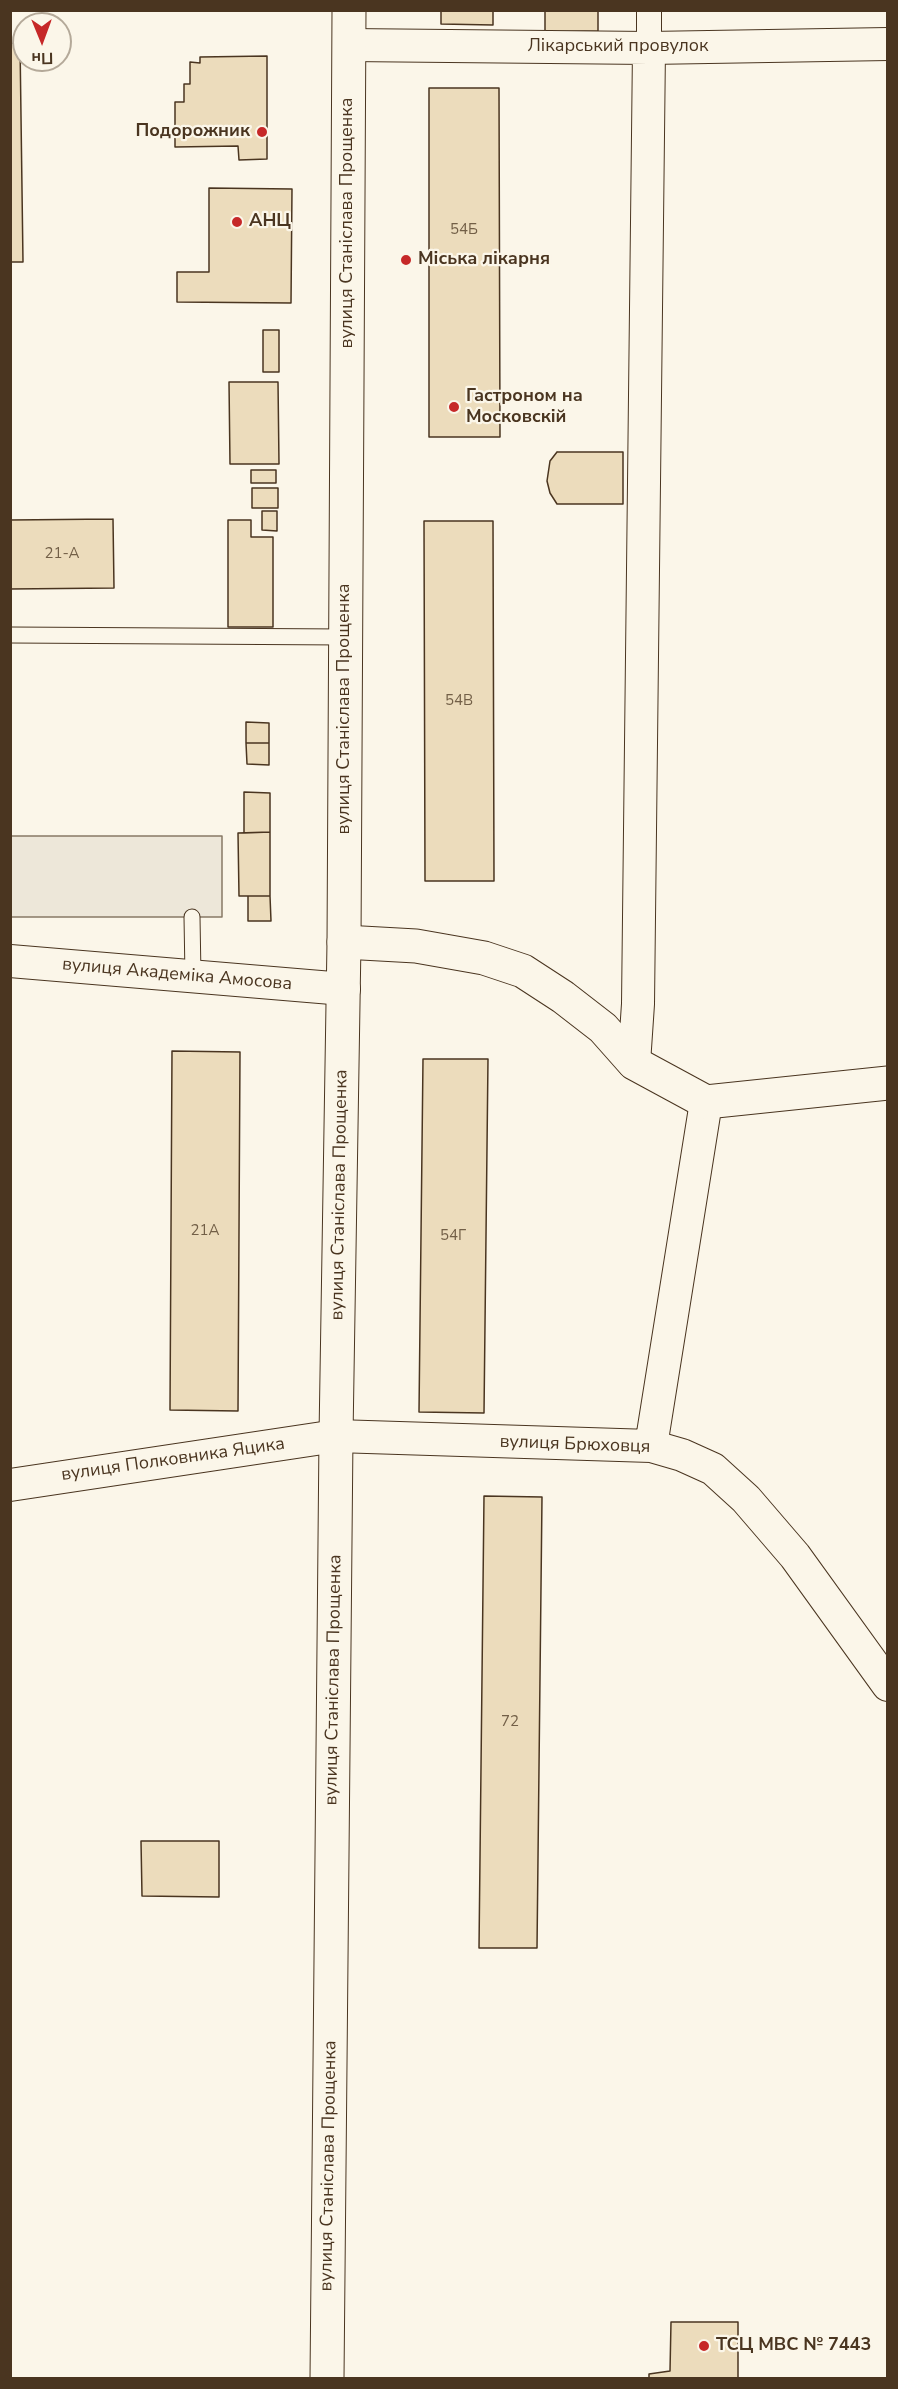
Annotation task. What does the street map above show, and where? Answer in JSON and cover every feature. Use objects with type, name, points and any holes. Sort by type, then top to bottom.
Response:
[{"type":"main road","name":"вулиця Станіслава Прощенка","points":[[327,2379],[336,1436],[344,989],[349,10]]},
{"type":"main road","points":[[344,942],[416,946],[484,958],[523,971],[563,997],[603,1028],[634,1063],[706,1102],[888,1083]]},
{"type":"street","points":[[634,1063],[638,1004],[649,10]]},
{"type":"street","name":"Лікарський провулок","points":[[349,45],[649,48],[888,44]]},
{"type":"street","name":"вулиця Академіка Амосова","points":[[10,961],[344,989]]},
{"type":"street","points":[[651,1446],[706,1102]]},
{"type":"street","name":"вулиця Брюховця","points":[[336,1436],[651,1446],[682,1455],[713,1469],[746,1499],[795,1556],[888,1684]]},
{"type":"street","name":"вулиця Полковника Яцика","points":[[10,1485],[336,1436]]},
{"type":"lane","points":[[10,635],[345,637]]},
{"type":"lane","points":[[192,917],[193,976]]},
{"type":"shaded area","points":[[10,836],[222,836],[222,917],[11,917]]},
{"type":"building","points":[[441,10],[493,10],[493,25],[441,24]]},
{"type":"building","points":[[545,10],[598,10],[598,31],[545,32]]},
{"type":"building","points":[[10,43],[12,43],[12,72],[20,72],[23,262],[10,262]]},
{"type":"building","points":[[267,56],[267,159],[239,160],[238,146],[175,147],[175,102],[184,102],[184,84],[190,84],[190,62],[200,63],[200,57]]},
{"type":"building","points":[[429,88],[499,88],[500,437],[429,437]]},
{"type":"building","points":[[209,188],[292,189],[291,303],[177,302],[177,272],[209,272]]},
{"type":"building","points":[[263,330],[279,330],[279,372],[263,372]]},
{"type":"building","points":[[229,382],[278,382],[279,464],[230,464]]},
{"type":"building","points":[[557,452],[623,452],[623,504],[557,504],[550,493],[547,481],[550,461]]},
{"type":"building","points":[[251,470],[276,470],[276,483],[251,483]]},
{"type":"building","points":[[252,488],[278,488],[278,508],[252,508]]},
{"type":"building","points":[[262,511],[277,511],[277,531],[262,530]]},
{"type":"building","points":[[113,519],[114,588],[10,589],[10,520]]},
{"type":"building","points":[[228,520],[251,520],[251,537],[273,537],[273,627],[228,627]]},
{"type":"building","points":[[424,521],[493,521],[494,881],[425,881]]},
{"type":"building","points":[[246,722],[269,723],[269,743],[246,743]]},
{"type":"building","points":[[246,743],[269,743],[269,765],[247,764]]},
{"type":"building","points":[[244,792],[270,793],[270,832],[244,833]]},
{"type":"building","points":[[270,832],[270,896],[239,896],[238,833]]},
{"type":"building","points":[[248,896],[270,896],[271,921],[248,921]]},
{"type":"building","points":[[172,1051],[240,1052],[238,1411],[170,1410]]},
{"type":"building","points":[[423,1059],[488,1059],[484,1413],[419,1412]]},
{"type":"building","points":[[484,1496],[542,1497],[537,1948],[479,1948]]},
{"type":"building","points":[[141,1841],[219,1841],[219,1897],[142,1896]]},
{"type":"building","name":"ТСЦ МВС № 7443","points":[[671,2322],[738,2322],[738,2378],[649,2378],[649,2374],[670,2371]]},
{"type":"place","name":"Подорожник","points":[[262,132]]},
{"type":"place","name":"АНЦ","points":[[237,222]]},
{"type":"place","name":"Міська лікарня","points":[[406,260]]},
{"type":"place","name":"Гастроном на Московскій","points":[[454,407]]},
{"type":"place","name":"ТСЦ МВС № 7443","points":[[704,2346]]}]
